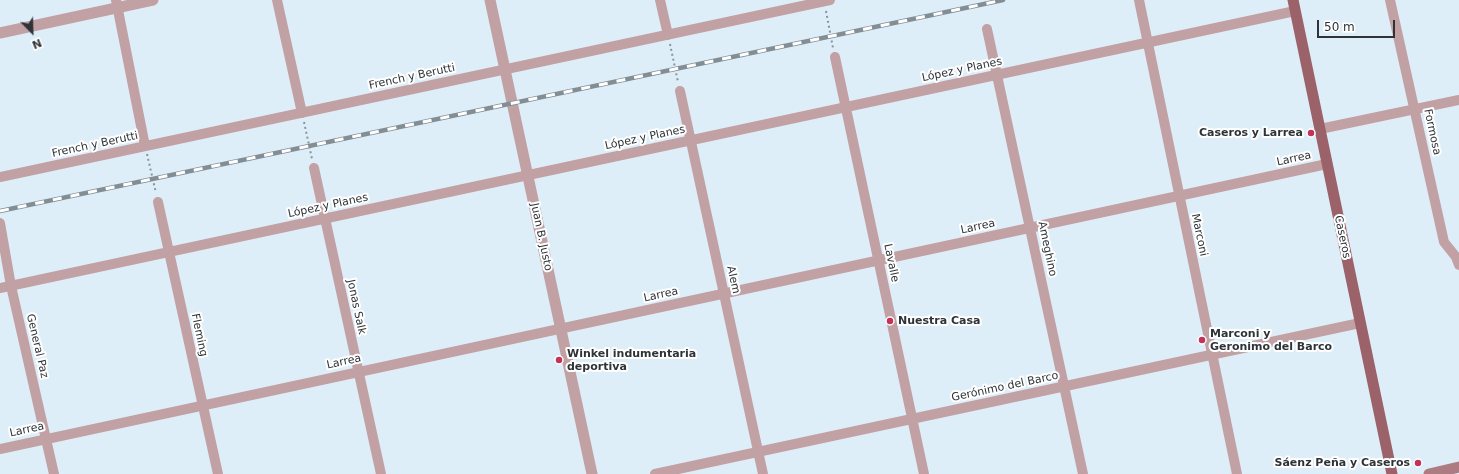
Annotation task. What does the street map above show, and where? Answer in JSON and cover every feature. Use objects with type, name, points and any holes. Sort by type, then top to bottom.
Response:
[{"type":"main road","name":"Caseros","points":[[1294,5],[1392,474]]},
{"type":"main road","points":[[1429,474],[1459,467]]},
{"type":"street","points":[[0,33],[117,4],[153,0]]},
{"type":"street","points":[[277,0],[302,113]]},
{"type":"street","name":"Juan B. Justo","points":[[490,0],[592,474]]},
{"type":"street","points":[[660,0],[668,35]]},
{"type":"street","name":"French y Berutti","points":[[0,177],[668,35],[825,0]]},
{"type":"street","name":"Marconi","points":[[1138,0],[1178,196],[1238,474]]},
{"type":"street","name":"Formosa","points":[[1390,0],[1444,242],[1458,260]]},
{"type":"street","points":[[117,4],[145,146]]},
{"type":"street","name":"López y Planes","points":[[0,288],[1146,42],[1294,5]]},
{"type":"street","name":"Ameghino","points":[[987,29],[998,74],[1083,474]]},
{"type":"street","name":"Lavalle","points":[[835,57],[924,474]]},
{"type":"street","name":"Alem","points":[[680,91],[763,474]]},
{"type":"street","points":[[1320,129],[1459,100]]},
{"type":"street","name":"Larrea","points":[[0,448],[1327,164]]},
{"type":"street","name":"Jonas Salk","points":[[314,168],[381,474]]},
{"type":"street","name":"Fleming","points":[[158,202],[218,474]]},
{"type":"street","name":"General Paz","points":[[0,223],[11,286],[54,474]]},
{"type":"street","name":"Gerónimo del Barco","points":[[655,474],[1360,323]]},
{"type":"path","points":[[825,0],[835,57]]},
{"type":"path","points":[[668,35],[680,91]]},
{"type":"path","points":[[302,113],[314,168]]},
{"type":"path","points":[[145,146],[158,202]]},
{"type":"railway","points":[[0,211],[1003,0]]},
{"type":"place","name":"Caseros y Larrea","points":[[1311,133]]},
{"type":"place","name":"Nuestra Casa","points":[[890,321]]},
{"type":"place","name":"Marconi y Geronimo del Barco","points":[[1202,340]]},
{"type":"place","name":"Winkel indumentaria deportiva","points":[[559,360]]},
{"type":"place","name":"Sáenz Peña y Caseros","points":[[1418,463]]}]
